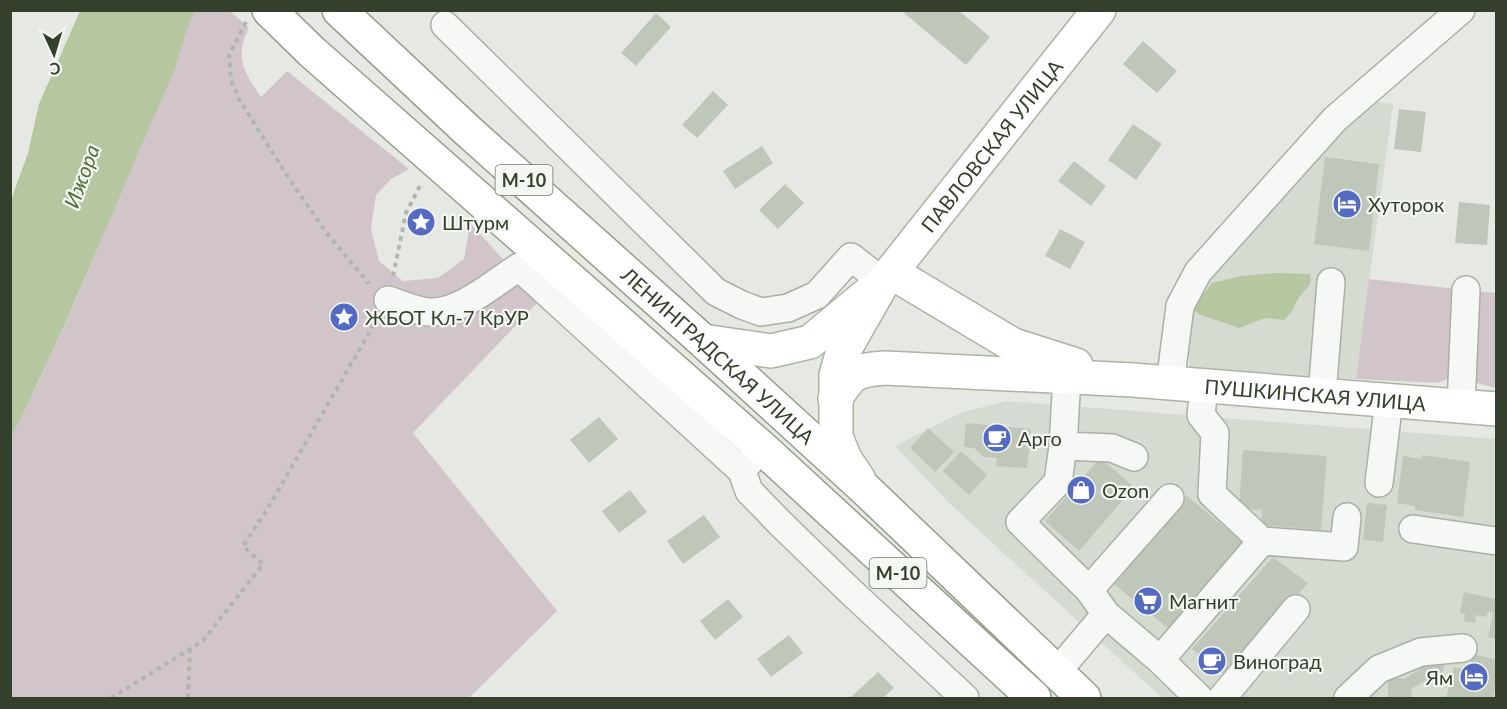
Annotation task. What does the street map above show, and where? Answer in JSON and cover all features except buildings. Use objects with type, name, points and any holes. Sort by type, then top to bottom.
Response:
[{"type":"main road","name":"ПАВЛОВСКАЯ УЛИЦА","points":[[887,277],[1099,10]]},
{"type":"main road","name":"ЛЕНИНГРАДСКАЯ УЛИЦА","points":[[260,12],[312,52],[751,459],[1034,699]]},
{"type":"main road","name":"ЛЕНИНГРАДСКАЯ УЛИЦА","points":[[342,14],[468,131],[703,340],[864,488],[1084,699]]},
{"type":"main road","points":[[703,340],[771,351],[810,342],[887,277]]},
{"type":"main road","points":[[864,488],[845,459],[836,437],[836,375],[842,354],[887,277]]},
{"type":"main road","name":"ПУШКИНСКАЯ УЛИЦА","points":[[887,277],[1013,345],[1133,380]]},
{"type":"main road","name":"ПУШКИНСКАЯ УЛИЦА","points":[[835,399],[850,376],[868,369],[885,368],[1133,380],[1497,409]]},
{"type":"street","points":[[1170,384],[1180,306],[1198,272],[1335,118],[1461,10]]},
{"type":"street","points":[[446,25],[716,291],[760,312],[788,308],[817,295],[851,257],[887,277]]},
{"type":"street","points":[[388,300],[425,312],[441,312],[457,307],[519,267],[751,459],[749,491],[849,590],[965,699]]},
{"type":"street","points":[[1322,395],[1331,282]]},
{"type":"street","points":[[1461,406],[1466,290]]},
{"type":"street","points":[[1067,377],[1063,446],[1058,482],[1020,522],[1089,590],[1106,614],[1160,660],[1199,699]]},
{"type":"street","points":[[1204,387],[1201,415],[1215,433],[1212,494],[1262,541],[1344,547],[1347,517]]},
{"type":"street","points":[[1379,483],[1389,400]]},
{"type":"street","points":[[1063,446],[1112,448],[1134,456]]},
{"type":"street","points":[[1089,590],[1170,498]]},
{"type":"street","points":[[1413,529],[1497,542]]},
{"type":"street","points":[[1160,660],[1262,541]]},
{"type":"street","points":[[1222,699],[1296,609]]},
{"type":"street","points":[[1056,673],[1106,614]]},
{"type":"street","points":[[1348,699],[1380,669],[1421,652],[1463,648]]},
{"type":"path","points":[[260,12],[236,38],[229,55],[231,80],[240,100],[325,231],[363,279],[388,300]]},
{"type":"path","points":[[111,699],[203,641],[263,564],[243,546],[268,508],[388,300],[406,213],[424,177]]},
{"type":"path","points":[[188,699],[190,649]]},
{"type":"shaded area","points":[[195,11],[230,11],[249,28],[242,48],[243,64],[261,97],[287,71],[409,169],[391,179],[376,195],[371,229],[379,261],[403,281],[438,278],[464,259],[470,223],[540,300],[413,433],[557,611],[469,698],[11,698],[10,437],[39,381],[79,293],[170,80],[188,23]]},
{"type":"shaded area","points":[[1377,102],[1393,104],[1356,379],[1189,369],[1189,316],[1204,280],[1319,146]]},
{"type":"shaded area","points":[[1369,279],[1457,289],[1453,376],[1438,383],[1356,379]]},
{"type":"shaded area","points":[[1477,291],[1496,293],[1496,388],[1477,383],[1474,375]]},
{"type":"shaded area","points":[[1006,401],[1496,439],[1496,698],[1162,698],[950,504],[895,446],[960,413]]},
{"type":"water","name":"Ижора","points":[[80,11],[195,11],[187,28],[173,74],[53,350],[11,437],[11,200],[28,153],[39,104]]},
{"type":"water","points":[[1276,273],[1310,274],[1311,278],[1311,282],[1284,320],[1265,318],[1239,328],[1198,314],[1193,308],[1212,283],[1241,276]]},
{"type":"place","name":"Хуторок","points":[[1347,204]]},
{"type":"place","name":"Штурм","points":[[421,222]]},
{"type":"place","name":"ЖБОТ Кл-7 КрУР","points":[[344,317]]},
{"type":"place","name":"Арго","points":[[997,438]]},
{"type":"place","name":"Ozon","points":[[1081,490]]},
{"type":"place","name":"Магнит","points":[[1148,601]]},
{"type":"place","name":"Виноград","points":[[1212,661]]},
{"type":"place","name":"Ям","points":[[1474,677]]}]
